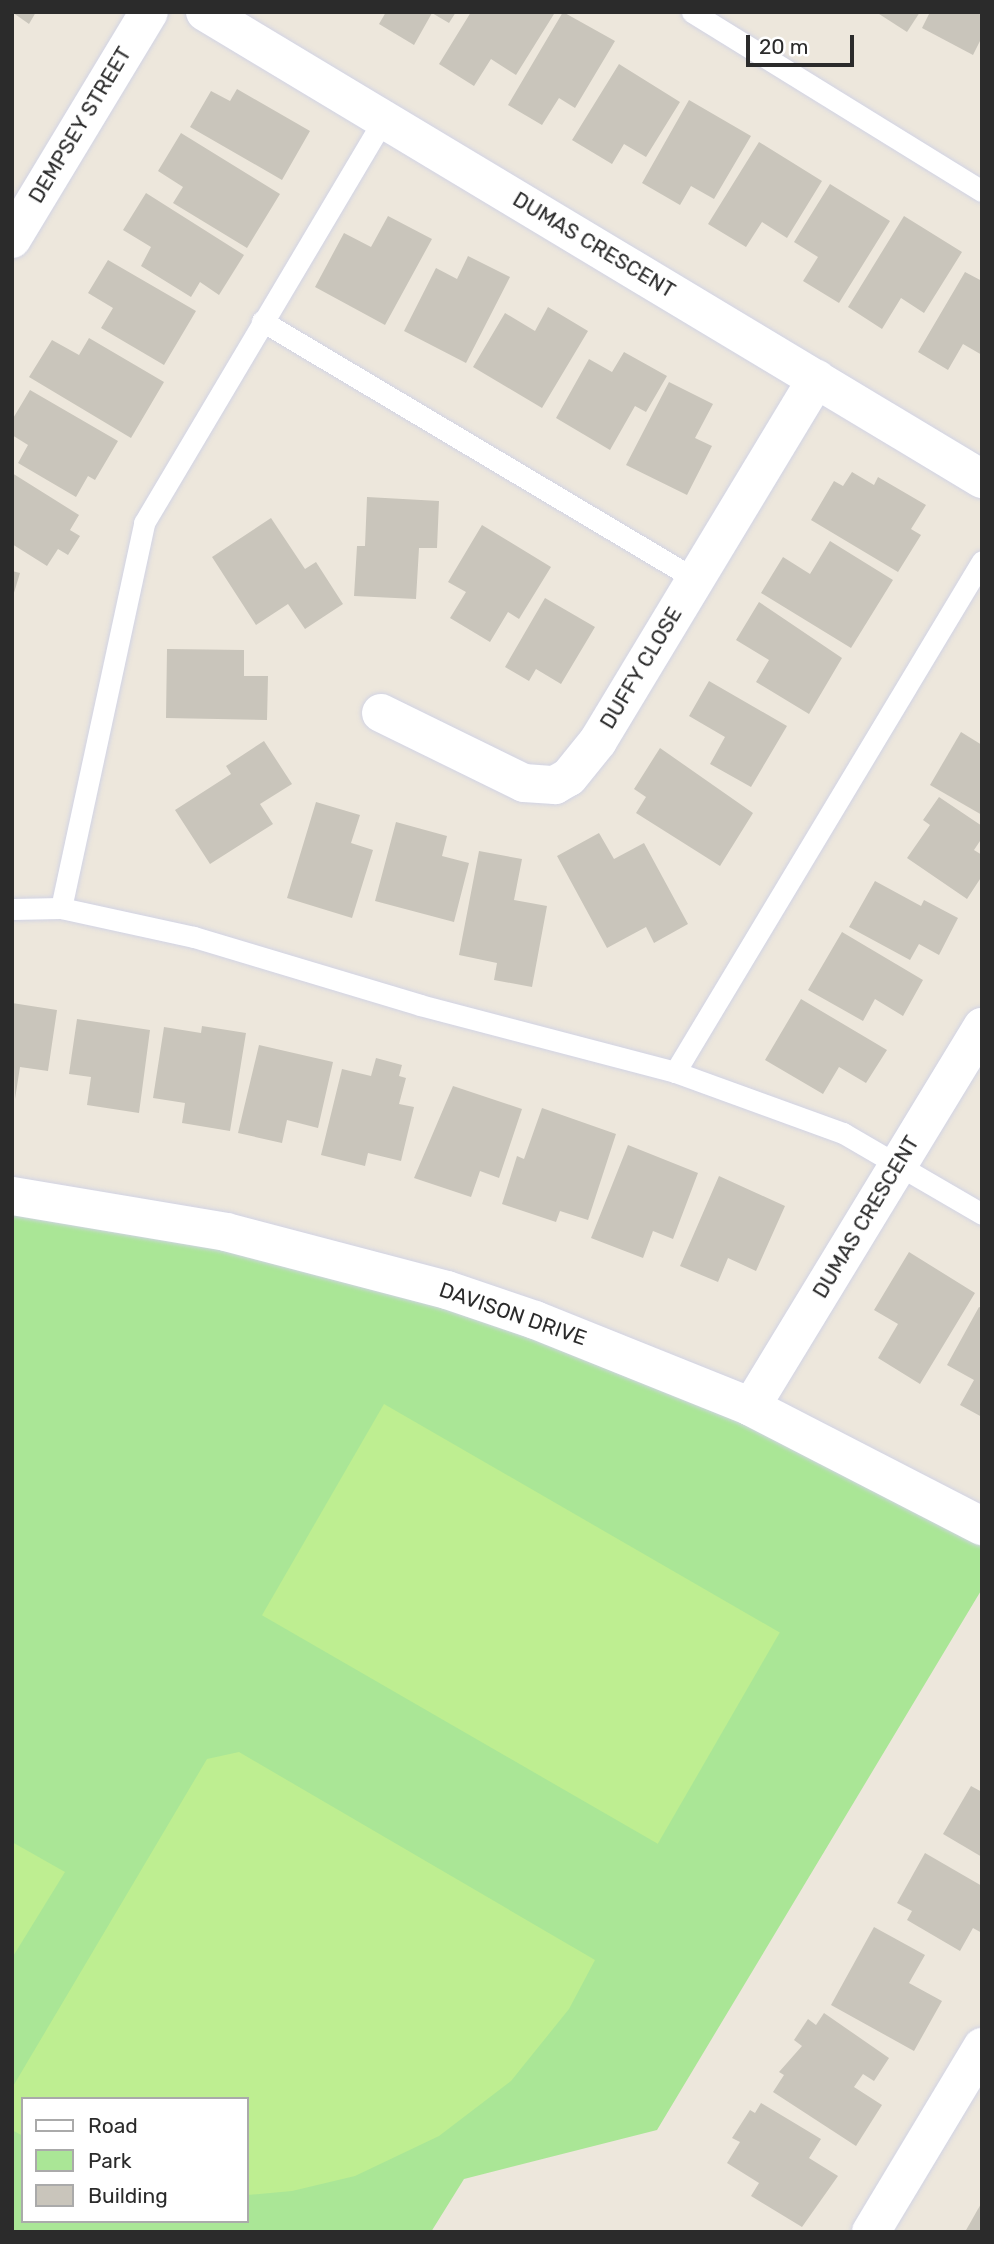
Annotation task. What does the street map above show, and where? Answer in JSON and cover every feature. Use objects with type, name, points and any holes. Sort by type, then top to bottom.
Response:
[{"type":"street","name":"DEMPSEY STREET","points":[[12,239],[149,12]]},
{"type":"street","name":"DUMAS CRESCENT","points":[[205,12],[982,479]]},
{"type":"street","name":"DUFFY CLOSE","points":[[381,713],[524,783],[555,785],[585,759],[816,379]]},
{"type":"street","name":"DUMAS CRESCENT","points":[[751,1407],[982,1027]]},
{"type":"street","name":"DAVISON DRIVE","points":[[12,1196],[226,1232],[447,1290],[634,1357],[751,1407],[982,1526]]},
{"type":"street","points":[[871,2232],[982,2047]]},
{"type":"lane","points":[[692,12],[982,191]]},
{"type":"lane","points":[[61,908],[144,523],[384,119]]},
{"type":"lane","points":[[262,321],[695,579]]},
{"type":"lane","points":[[675,1072],[982,561]]},
{"type":"lane","points":[[12,909],[61,908],[194,937],[420,1005],[675,1072],[843,1133],[982,1214]]},
{"type":"green space","points":[[12,1196],[447,1290],[982,1526],[982,1589],[657,2130],[464,2179],[431,2232],[12,2232]]},
{"type":"green space","points":[[384,1404],[780,1632],[658,1844],[262,1615]]},
{"type":"green space","points":[[239,1752],[595,1960],[569,2009],[511,2081],[439,2136],[355,2176],[292,2191],[248,2195],[248,2097],[21,2097],[21,2135],[12,2130],[12,2088],[207,1759]]},
{"type":"green space","points":[[12,1842],[65,1872],[12,1958]]},
{"type":"building","points":[[12,12],[36,12],[29,24]]},
{"type":"building","points":[[386,12],[456,12],[449,23],[432,13],[414,45],[379,24]]},
{"type":"building","points":[[471,12],[554,14],[516,75],[491,59],[474,86],[439,64]]},
{"type":"building","points":[[563,12],[615,41],[575,108],[559,98],[542,125],[508,105]]},
{"type":"building","points":[[876,12],[920,12],[907,32]]},
{"type":"building","points":[[930,12],[982,12],[982,37],[973,55],[922,28]]},
{"type":"building","points":[[619,64],[680,102],[646,157],[624,144],[612,164],[572,140]]},
{"type":"building","points":[[237,89],[310,131],[282,180],[190,127],[211,91],[230,101]]},
{"type":"building","points":[[689,100],[751,136],[714,199],[691,186],[680,205],[642,183]]},
{"type":"building","points":[[181,133],[280,194],[247,248],[173,203],[183,187],[158,171]]},
{"type":"building","points":[[759,142],[822,181],[787,238],[762,222],[746,247],[708,224]]},
{"type":"building","points":[[830,184],[890,221],[839,303],[803,281],[818,257],[794,242]]},
{"type":"building","points":[[146,193],[244,255],[219,295],[200,282],[191,297],[141,266],[151,247],[123,230]]},
{"type":"building","points":[[388,216],[432,239],[385,325],[315,287],[344,233],[371,247]]},
{"type":"building","points":[[904,216],[962,252],[924,313],[901,298],[882,329],[848,307]]},
{"type":"building","points":[[468,256],[510,277],[466,363],[404,331],[436,268],[457,279]]},
{"type":"building","points":[[108,260],[196,311],[164,365],[101,328],[113,308],[88,293]]},
{"type":"building","points":[[965,272],[982,281],[982,355],[963,344],[948,370],[918,352]]},
{"type":"building","points":[[548,307],[588,331],[542,408],[473,367],[505,313],[535,331]]},
{"type":"building","points":[[89,338],[164,382],[131,438],[29,377],[52,340],[79,355]]},
{"type":"building","points":[[624,352],[667,376],[646,412],[635,406],[610,450],[556,418],[589,359],[612,372]]},
{"type":"building","points":[[669,382],[713,404],[695,438],[712,446],[687,495],[626,465]]},
{"type":"building","points":[[30,390],[118,441],[95,480],[88,476],[76,497],[18,463],[28,445],[12,435],[12,420]]},
{"type":"building","points":[[852,472],[874,485],[878,477],[926,505],[911,529],[921,535],[898,572],[811,520],[834,481],[843,486]]},
{"type":"building","points":[[12,473],[79,515],[70,530],[80,536],[68,555],[58,549],[47,566],[12,544]]},
{"type":"building","points":[[367,497],[439,501],[437,548],[419,548],[416,599],[354,596],[357,546],[365,546]]},
{"type":"building","points":[[271,518],[305,569],[316,562],[343,604],[305,629],[288,604],[256,625],[212,557]]},
{"type":"building","points":[[482,525],[551,567],[519,619],[508,612],[490,642],[450,618],[466,592],[448,582]]},
{"type":"building","points":[[830,541],[893,580],[851,648],[761,593],[783,557],[810,574]]},
{"type":"building","points":[[12,571],[20,573],[13,596],[12,596]]},
{"type":"building","points":[[545,598],[595,627],[561,684],[536,669],[529,681],[505,667]]},
{"type":"building","points":[[759,602],[842,658],[809,714],[756,682],[769,660],[736,640]]},
{"type":"building","points":[[167,649],[244,650],[244,676],[268,676],[267,720],[166,718]]},
{"type":"building","points":[[709,681],[787,726],[751,787],[710,764],[725,737],[689,716]]},
{"type":"building","points":[[961,732],[982,745],[982,815],[930,785]]},
{"type":"building","points":[[264,741],[292,784],[260,804],[273,824],[210,864],[175,810],[231,774],[226,766]]},
{"type":"building","points":[[660,748],[753,813],[720,866],[636,813],[646,797],[634,789]]},
{"type":"building","points":[[939,797],[982,826],[982,838],[974,850],[982,855],[982,876],[967,899],[907,858],[930,825],[923,820]]},
{"type":"building","points":[[316,802],[360,815],[351,843],[373,850],[352,918],[287,898]]},
{"type":"building","points":[[396,822],[447,836],[442,856],[469,863],[454,922],[375,901]]},
{"type":"building","points":[[599,833],[614,859],[644,843],[688,924],[654,943],[646,927],[607,948],[557,856]]},
{"type":"building","points":[[479,851],[522,859],[514,900],[547,906],[532,987],[494,980],[497,963],[459,955]]},
{"type":"building","points":[[875,881],[921,906],[924,900],[958,918],[939,955],[919,944],[910,960],[849,927]]},
{"type":"building","points":[[842,932],[923,980],[903,1016],[875,999],[863,1021],[808,990]]},
{"type":"building","points":[[801,999],[887,1050],[866,1083],[839,1067],[823,1094],[765,1060]]},
{"type":"building","points":[[12,1003],[57,1010],[48,1071],[20,1067],[15,1099]]},
{"type":"building","points":[[77,1019],[150,1030],[139,1113],[87,1105],[91,1077],[69,1074]]},
{"type":"building","points":[[202,1026],[246,1033],[230,1131],[182,1123],[185,1103],[153,1098],[164,1027],[201,1033]]},
{"type":"building","points":[[259,1045],[333,1062],[318,1128],[287,1120],[282,1143],[238,1133]]},
{"type":"building","points":[[376,1058],[402,1065],[399,1076],[406,1078],[399,1104],[414,1107],[401,1161],[368,1153],[365,1166],[321,1155],[342,1069],[371,1076]]},
{"type":"building","points":[[453,1086],[522,1109],[499,1178],[480,1171],[471,1197],[414,1178]]},
{"type":"building","points":[[542,1108],[616,1134],[588,1220],[560,1211],[556,1222],[502,1204],[517,1156],[524,1159]]},
{"type":"building","points":[[628,1145],[698,1173],[673,1239],[653,1231],[643,1258],[591,1238]]},
{"type":"building","points":[[719,1176],[785,1206],[756,1271],[728,1258],[718,1282],[680,1266]]},
{"type":"building","points":[[909,1252],[975,1293],[920,1384],[878,1358],[898,1324],[874,1310]]},
{"type":"building","points":[[979,1307],[982,1308],[982,1417],[960,1405],[974,1380],[947,1365]]},
{"type":"building","points":[[971,1786],[982,1792],[982,1857],[943,1834]]},
{"type":"building","points":[[925,1853],[982,1886],[982,1933],[973,1928],[960,1951],[907,1920],[912,1911],[897,1903]]},
{"type":"building","points":[[874,1927],[925,1955],[909,1983],[942,2001],[914,2051],[831,2005]]},
{"type":"building","points":[[824,2013],[889,2058],[874,2081],[863,2074],[854,2087],[882,2105],[856,2146],[773,2092],[784,2075],[779,2072],[802,2046],[794,2040],[808,2019],[816,2025]]},
{"type":"building","points":[[761,2103],[821,2139],[809,2158],[838,2176],[802,2227],[751,2196],[759,2183],[727,2163],[740,2142],[732,2138],[750,2110],[755,2113]]},
{"type":"building","points":[[982,2202],[982,2232],[965,2232]]}]
